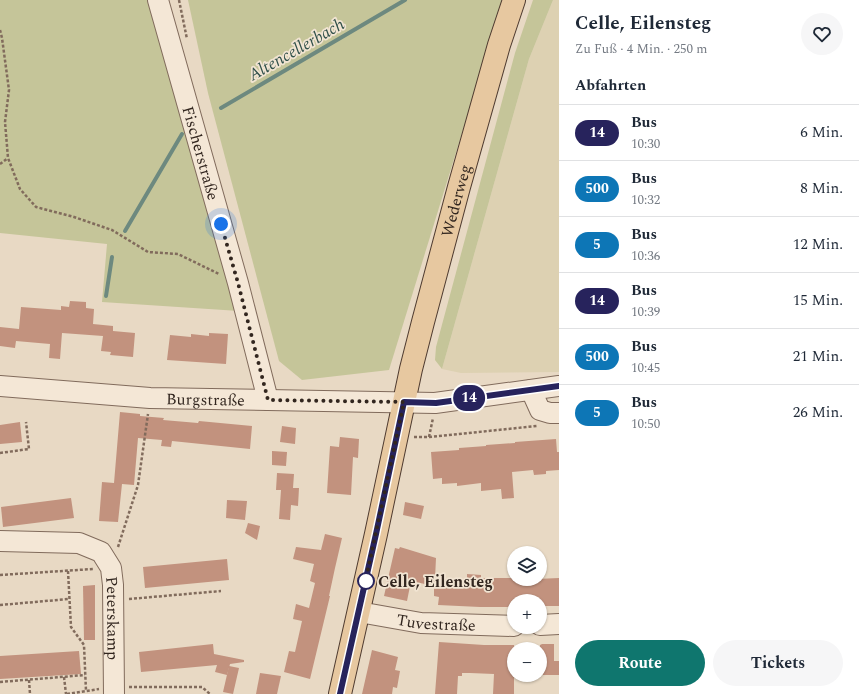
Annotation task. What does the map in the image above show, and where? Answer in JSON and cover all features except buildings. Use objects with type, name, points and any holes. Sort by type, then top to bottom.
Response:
[{"type":"main road","name":"Wederweg","points":[[340,694],[423,322],[499,45],[514,0]]},
{"type":"street","name":"Fischerstraße","points":[[158,0],[238,283],[268,400]]},
{"type":"street","name":"Burgstraße","points":[[0,386],[150,398],[436,403],[559,386]]},
{"type":"street","points":[[531,390],[540,410],[554,413]]},
{"type":"street","name":"Peterskamp","points":[[0,541],[79,543],[101,552],[111,568],[113,585],[114,691]]},
{"type":"street","name":"Tuvestraße","points":[[359,612],[421,623],[507,626]]},
{"type":"street","points":[[547,625],[559,624]]},
{"type":"path","points":[[0,30],[9,90],[5,122],[8,158],[20,189],[36,207],[74,217],[112,230],[148,252],[178,254],[238,283]]},
{"type":"path","points":[[0,164],[8,158]]},
{"type":"path","points":[[0,575],[111,568],[138,485],[150,398]]},
{"type":"path","points":[[397,436],[429,437],[536,426],[554,413]]},
{"type":"path","points":[[0,454],[29,450],[26,422]]},
{"type":"path","points":[[68,571],[71,627],[84,645],[86,691]]},
{"type":"path","points":[[113,600],[221,591]]},
{"type":"path","points":[[0,605],[69,599]]},
{"type":"path","points":[[0,682],[85,675]]},
{"type":"path","points":[[64,677],[66,694],[86,691],[202,687],[210,694]]},
{"type":"path","points":[[29,680],[30,694]]},
{"type":"shaded area","points":[[553,0],[559,0],[559,372],[461,373],[442,369],[529,59]]},
{"type":"green space","points":[[0,0],[149,0],[239,311],[102,302],[107,244],[0,233]]},
{"type":"green space","points":[[188,0],[503,0],[389,370],[302,380],[279,361],[208,93]]},
{"type":"green space","points":[[533,0],[553,0],[529,59],[442,369],[435,360],[436,347],[515,53]]},
{"type":"waterway","name":"Altencellerbach","points":[[221,108],[405,0]]},
{"type":"waterway","name":"Altencellerbach","points":[[125,231],[182,134]]},
{"type":"waterway","name":"Altencellerbach","points":[[106,296],[112,257]]},
{"type":"bus line","name":"14","points":[[340,694],[404,402],[436,403],[559,386]]},
{"type":"place","name":"Celle, Eilensteg","points":[[366,581]]},
{"type":"route","points":[[221,224],[238,283],[268,400],[404,402],[365,583],[366,581]]}]
